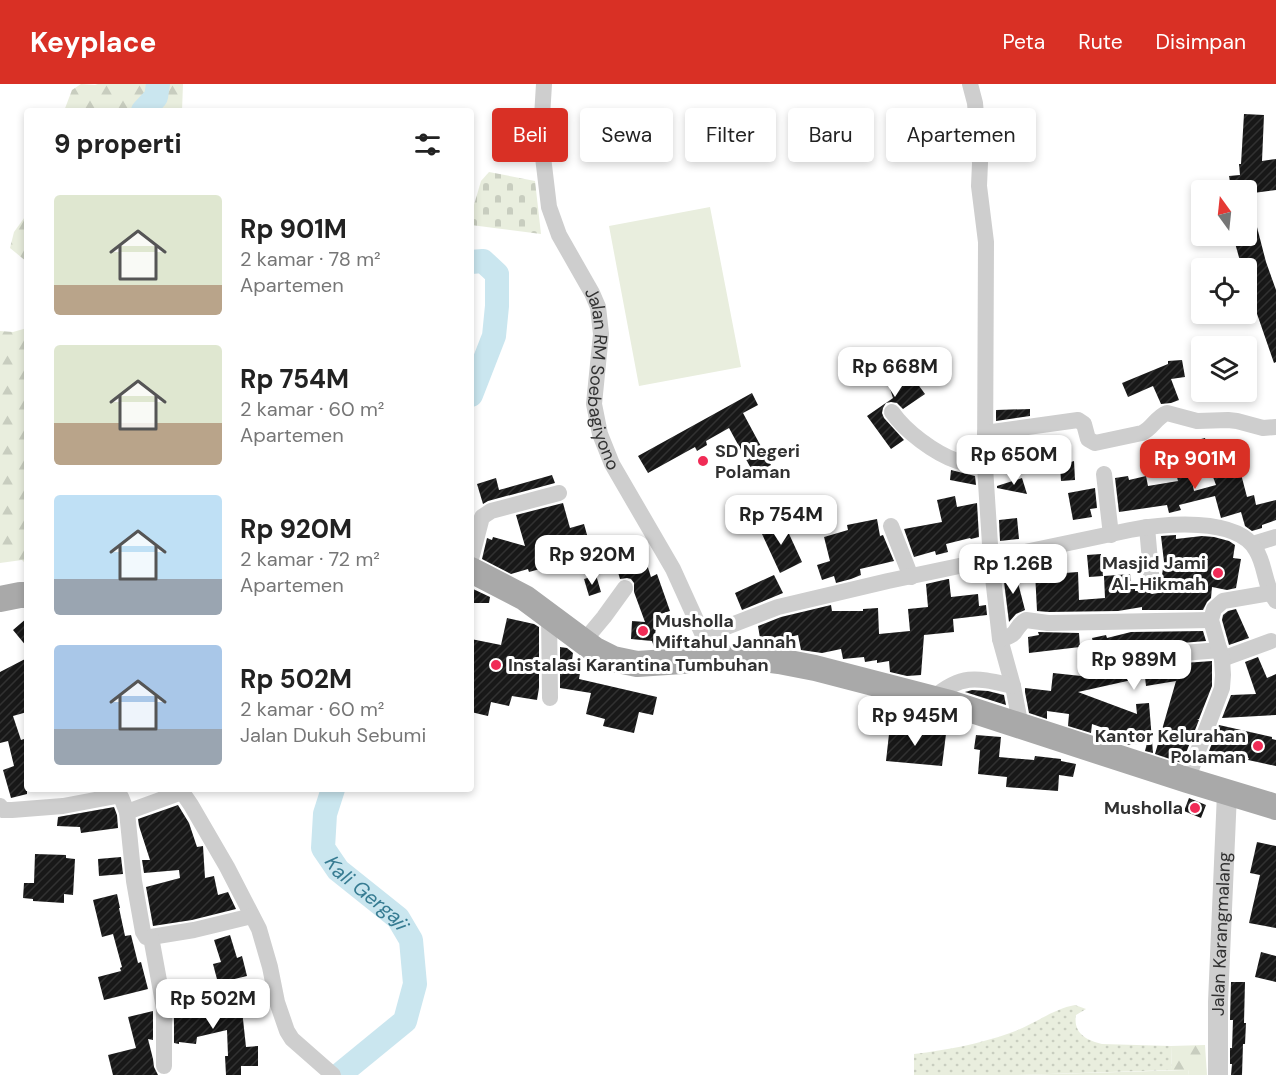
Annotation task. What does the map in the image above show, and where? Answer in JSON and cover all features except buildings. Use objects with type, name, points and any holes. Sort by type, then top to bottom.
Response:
[{"type":"main road","points":[[474,572],[525,598],[598,650],[637,664],[708,648],[815,668],[933,698],[1276,807]]},
{"type":"street","name":"Jalan RM Soebagiyono","points":[[544,84],[543,157],[549,207],[559,235],[598,307],[601,334],[594,404],[600,434],[612,464],[674,569],[708,648]]},
{"type":"street","points":[[970,84],[975,103],[980,163],[979,186],[986,242],[985,467],[990,560],[1000,639],[1021,727]]},
{"type":"street","points":[[892,412],[905,429],[941,453],[957,461],[985,467]]},
{"type":"street","points":[[985,433],[1078,420],[1084,424],[1088,439],[1095,443],[1142,434],[1167,413],[1197,421],[1228,420],[1263,428],[1276,426]]},
{"type":"street","points":[[1104,474],[1111,535]]},
{"type":"street","points":[[474,548],[482,517],[486,513],[559,493]]},
{"type":"street","points":[[708,648],[778,607],[1147,527],[1197,525],[1228,530],[1253,544],[1258,552],[1273,597],[1222,601],[1216,606],[1211,620],[1221,654],[1222,688],[1187,780]]},
{"type":"street","points":[[891,526],[912,577]]},
{"type":"street","points":[[1147,527],[1152,584]]},
{"type":"street","points":[[1253,544],[1276,537]]},
{"type":"street","points":[[598,650],[604,617],[625,588]]},
{"type":"street","points":[[549,614],[550,698]]},
{"type":"street","points":[[1000,639],[1016,633],[1020,624],[1026,620],[1047,623],[1211,620]]},
{"type":"street","points":[[1170,654],[1221,654],[1271,641]]},
{"type":"street","points":[[933,698],[951,685],[974,679],[1012,686]]},
{"type":"street","points":[[127,812],[178,792]]},
{"type":"street","points":[[182,792],[227,867],[252,916],[264,945],[277,1002],[287,1031],[292,1040],[331,1074]]},
{"type":"street","name":"Jalan Karangmalang","points":[[1218,1075],[1218,1002],[1227,793]]},
{"type":"street","points":[[0,806],[3,810],[12,810],[63,806],[118,796],[122,798],[127,812],[134,881],[143,932],[146,937],[194,930],[252,916]]},
{"type":"street","points":[[151,937],[164,1008],[164,1066]]},
{"type":"green space","points":[[81,84],[183,84],[182,108],[65,108],[72,90]]},
{"type":"green space","points":[[489,172],[535,181],[541,234],[474,225],[474,205],[481,181]]},
{"type":"green space","points":[[710,207],[741,367],[639,386],[609,226]]},
{"type":"green space","points":[[24,218],[24,260],[10,248],[14,232]]},
{"type":"green space","points":[[24,329],[24,562],[22,560],[0,563],[0,331],[13,332]]},
{"type":"green space","points":[[1075,1005],[1086,1009],[1076,1015],[1076,1021],[1079,1031],[1086,1038],[1102,1044],[1171,1046],[1172,1070],[1018,1075],[914,1075],[914,1054],[939,1051],[998,1037],[1018,1030],[1058,1010]]},
{"type":"green space","points":[[1205,1045],[1207,1075],[1189,1075],[1188,1070],[1172,1070],[1171,1046]]},
{"type":"green space","points":[[1188,1070],[1189,1075],[1018,1075]]},
{"type":"waterway","name":"Kali Gergaji","points":[[146,108],[156,97],[158,84]]},
{"type":"waterway","name":"Kali Gergaji","points":[[474,262],[483,261],[497,274],[494,336],[474,387]]},
{"type":"waterway","name":"Kali Gergaji","points":[[332,792],[325,814],[323,848],[338,870],[398,918],[411,940],[415,984],[405,1021],[339,1075]]},
{"type":"place","name":"SD Negeri Polaman","points":[[703,461]]},
{"type":"place","name":"Masjid Jami Al-Hikmah","points":[[1218,573]]},
{"type":"place","name":"Musholla Miftahul Jannah","points":[[643,631]]},
{"type":"place","name":"Instalasi Karantina Tumbuhan","points":[[496,665]]},
{"type":"place","name":"Kantor Kelurahan Polaman","points":[[1258,746]]},
{"type":"place","name":"Musholla","points":[[1195,808]]}]
